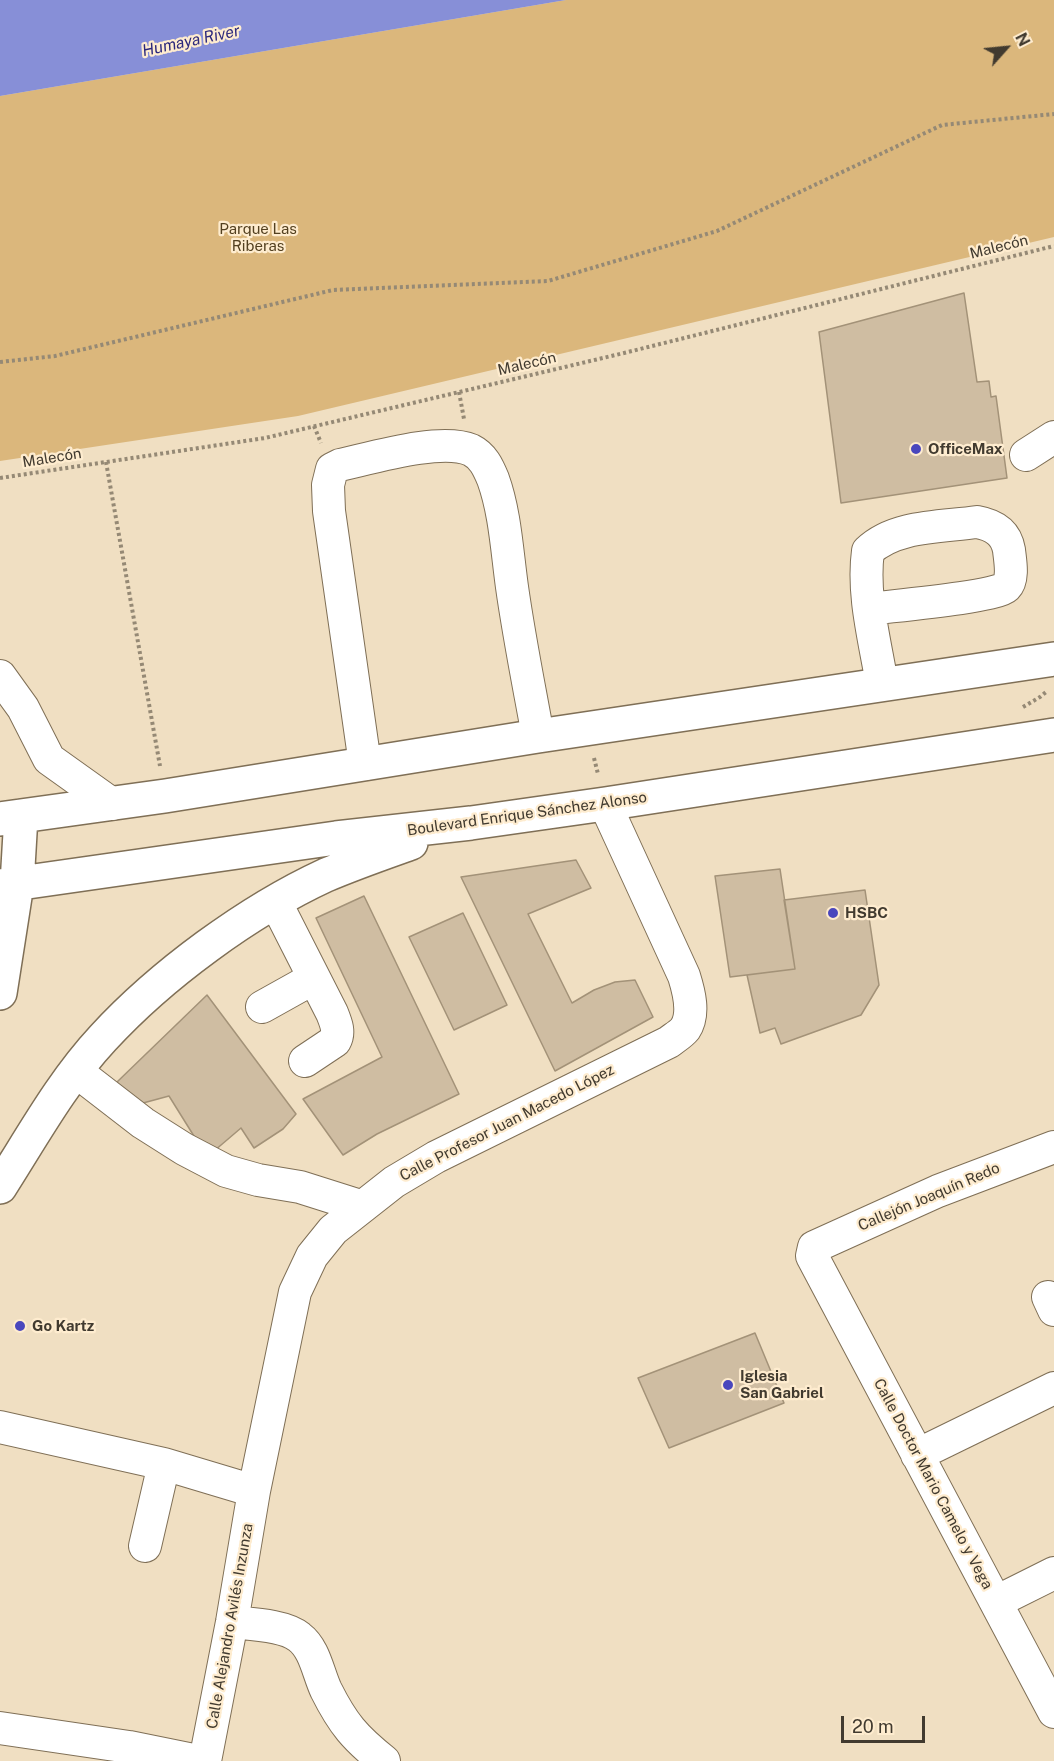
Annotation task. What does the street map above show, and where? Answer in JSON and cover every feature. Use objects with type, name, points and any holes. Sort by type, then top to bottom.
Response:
[{"type":"main road","points":[[0,993],[9,885],[11,818],[1054,659]]},
{"type":"main road","name":"Boulevard Enrique Sánchez Alonso","points":[[9,885],[336,838],[471,823],[605,804],[1054,735]]},
{"type":"main road","points":[[0,1187],[76,1071],[102,1039],[144,997],[191,959],[276,903],[335,872],[471,823]]},
{"type":"street","points":[[1026,455],[1054,437]]},
{"type":"street","points":[[365,764],[329,511],[329,476],[332,469],[340,465],[410,450],[439,447],[469,449],[479,454],[488,466],[500,503],[518,626],[538,736]]},
{"type":"street","points":[[869,609],[984,594],[1005,589],[1009,582],[1011,568],[1009,547],[1003,535],[990,524],[977,522],[900,533],[885,538],[868,551],[869,609],[882,684]]},
{"type":"street","points":[[0,676],[23,708],[49,759],[112,804]]},
{"type":"street","name":"Calle Profesor Juan Macedo López","points":[[254,1491],[295,1292],[312,1256],[333,1230],[360,1206],[436,1157],[669,1041],[685,1029],[691,998],[684,976],[605,804]]},
{"type":"street","points":[[276,903],[332,1013],[338,1036],[328,1047],[305,1061]]},
{"type":"street","points":[[262,1007],[314,978]]},
{"type":"street","points":[[76,1071],[142,1123],[226,1171],[258,1180],[300,1187],[360,1206]]},
{"type":"street","name":"Callejón Joaquín Redo","points":[[812,1256],[814,1247],[834,1237],[938,1191],[1054,1147]]},
{"type":"street","name":"Calle Doctor Mario Camelo y Vega","points":[[812,1256],[1054,1712]]},
{"type":"street","points":[[917,1455],[1054,1388]]},
{"type":"street","points":[[0,1427],[164,1464],[254,1491]]},
{"type":"street","points":[[145,1546],[164,1464]]},
{"type":"street","name":"Calle Alejandro Avilés Inzunza","points":[[205,1761],[254,1491]]},
{"type":"street","points":[[996,1602],[1054,1573]]},
{"type":"street","points":[[232,1622],[280,1629],[298,1636],[309,1648],[326,1689],[346,1727],[384,1761]]},
{"type":"street","points":[[0,1728],[48,1748],[129,1747],[198,1761]]},
{"type":"path","points":[[0,362],[56,356],[333,290],[548,281],[717,231],[942,125],[1054,114]]},
{"type":"path","name":"Malecón","points":[[0,478],[285,433],[624,353],[1054,246]]},
{"type":"path","points":[[106,462],[165,796]]},
{"type":"path","points":[[587,729],[605,804]]},
{"type":"green space","name":"Parque Las Riberas","points":[[566,0],[1054,0],[1054,237],[298,416],[0,461],[0,96]]},
{"type":"water","name":"Humaya River","points":[[0,0],[566,0],[0,96]]},
{"type":"building","points":[[964,293],[977,382],[989,381],[991,397],[996,396],[1007,478],[841,503],[819,332]]},
{"type":"building","points":[[576,860],[591,888],[528,914],[572,1003],[594,990],[615,982],[635,980],[653,1017],[555,1071],[461,877]]},
{"type":"building","points":[[780,869],[795,969],[730,977],[715,876]]},
{"type":"building","points":[[865,890],[879,985],[861,1015],[781,1044],[775,1028],[760,1033],[747,975],[795,969],[784,900]]},
{"type":"building","points":[[364,896],[459,1094],[377,1134],[343,1155],[303,1099],[382,1057],[316,918]]},
{"type":"building","points":[[463,913],[507,1005],[454,1030],[409,937]]},
{"type":"building","points":[[207,995],[296,1114],[283,1129],[254,1148],[241,1128],[207,1157],[169,1096],[132,1106],[117,1082]]},
{"type":"building","points":[[755,1333],[784,1403],[669,1448],[638,1378]]},
{"type":"place","name":"OfficeMax","points":[[916,449]]},
{"type":"place","name":"HSBC","points":[[833,913]]},
{"type":"place","name":"Go Kartz","points":[[20,1326]]},
{"type":"place","name":"Iglesia San Gabriel","points":[[728,1385]]}]
